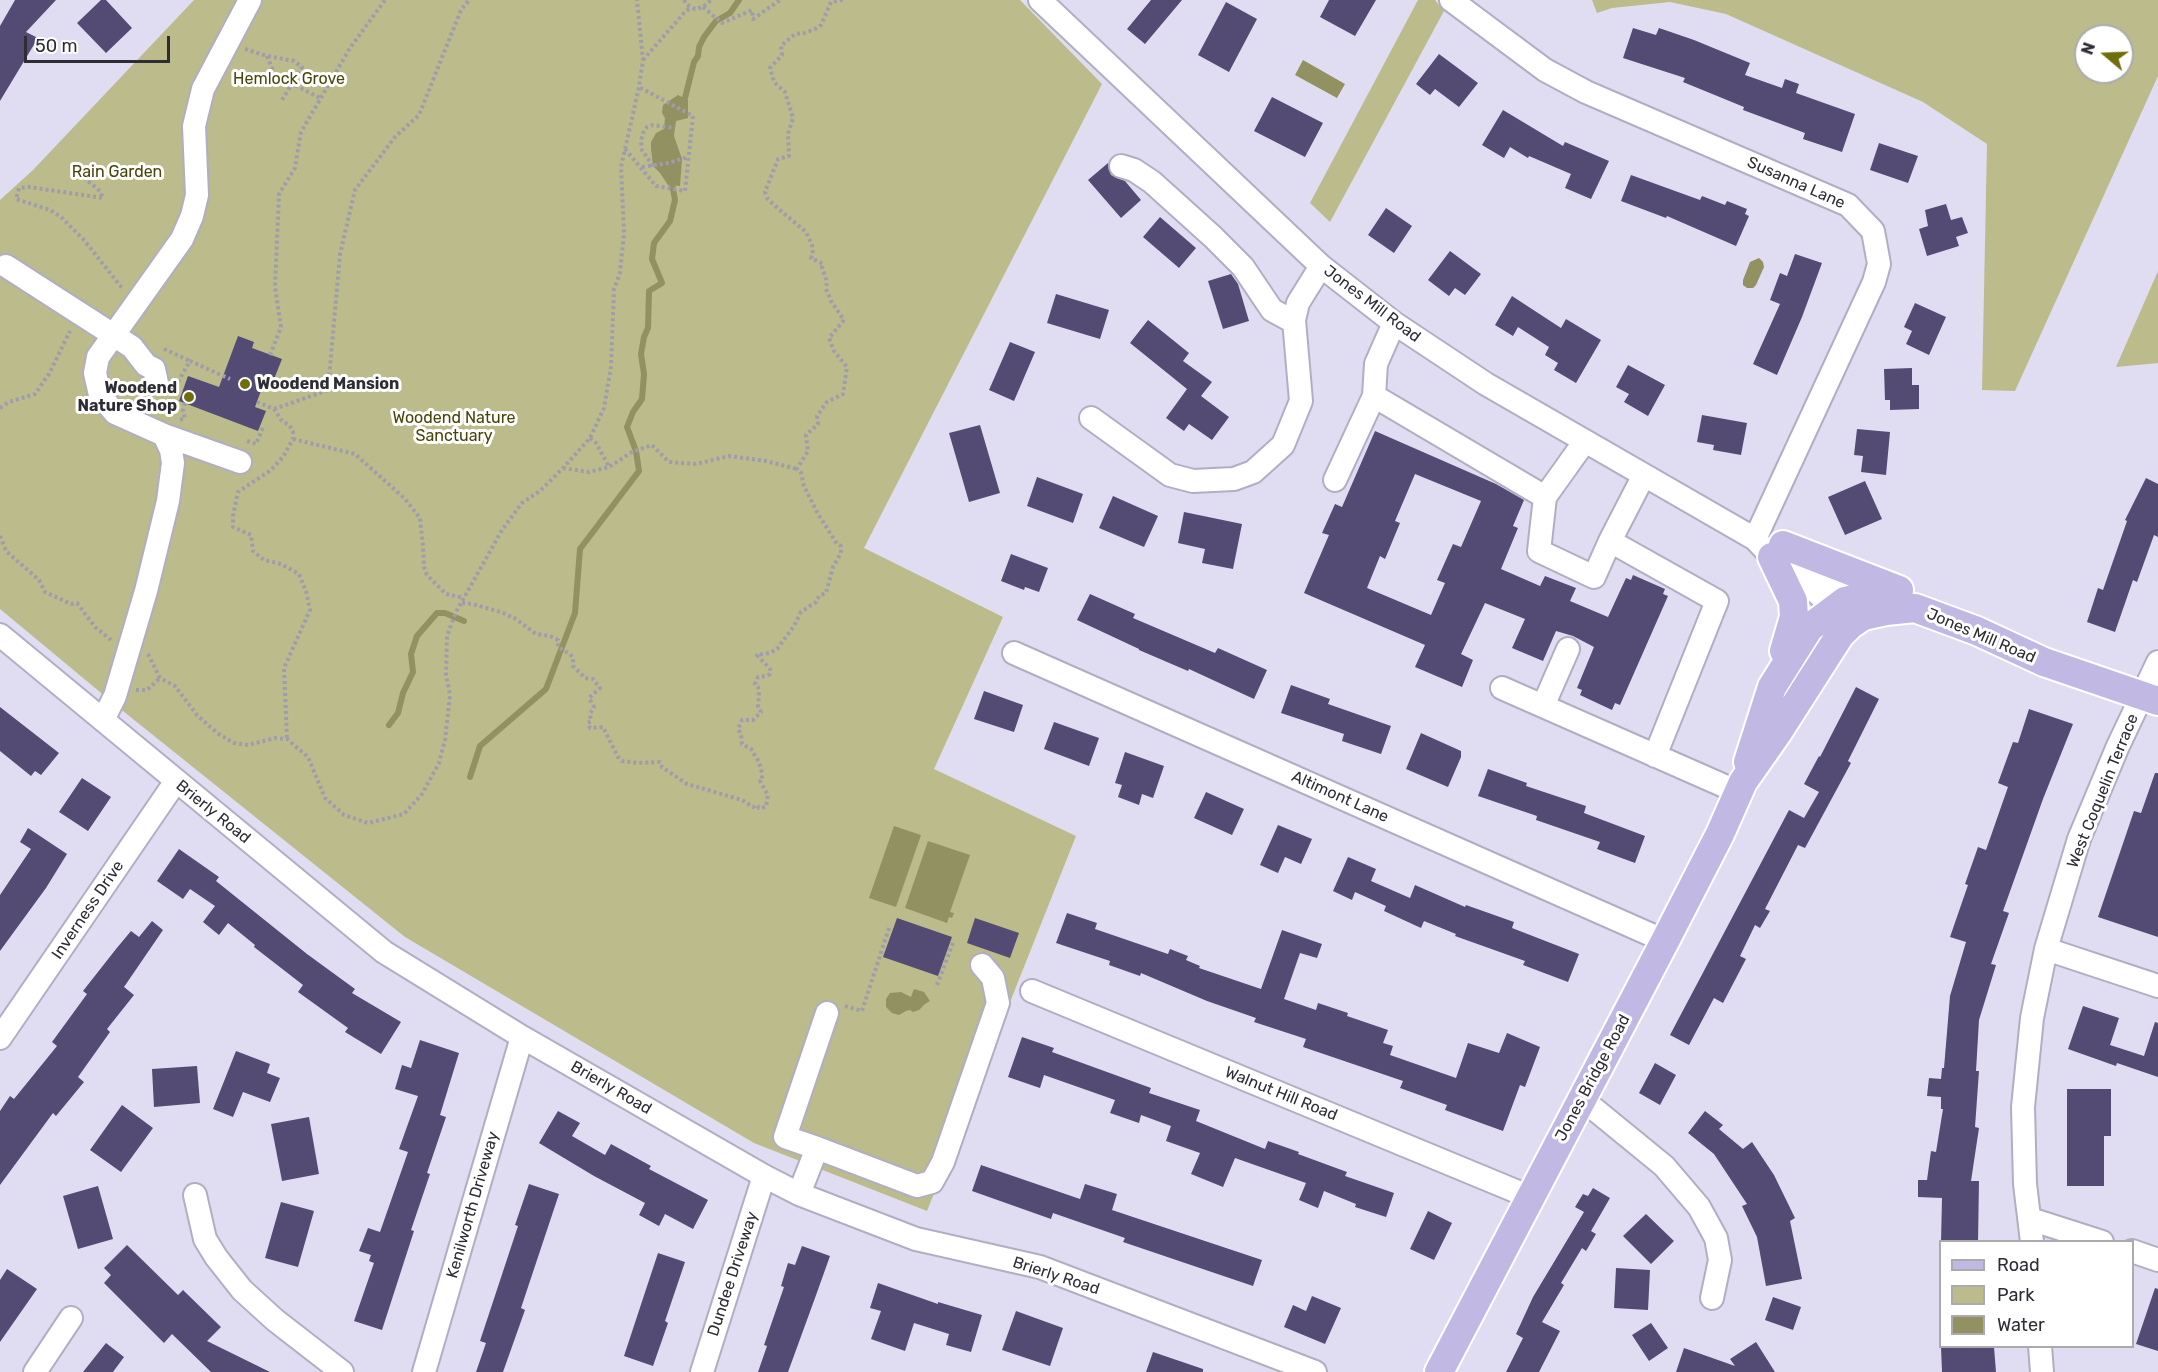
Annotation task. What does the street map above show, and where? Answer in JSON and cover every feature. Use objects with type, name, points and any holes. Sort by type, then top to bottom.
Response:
[{"type":"main road","points":[[1770,547],[1912,595]]},
{"type":"main road","points":[[1770,547],[1793,601],[1794,617],[1772,687]]},
{"type":"main road","name":"Jones Mill Road","points":[[1842,609],[1876,594],[1912,595],[1983,618],[2002,636],[2044,662]]},
{"type":"main road","name":"Jones Mill Road","points":[[1842,609],[1863,616],[1886,610],[1915,608],[1977,631],[2044,662],[2150,698]]},
{"type":"main road","name":"Jones Bridge Road","points":[[1439,1372],[1720,834],[1740,787],[1772,687],[1809,628],[1842,609]]},
{"type":"main road","name":"Jones Bridge Road","points":[[1740,787],[1840,635],[1842,609]]},
{"type":"street","points":[[243,451],[164,435],[115,413],[100,395],[95,373],[98,357],[182,239],[192,216],[197,195],[194,126],[203,89],[250,0]]},
{"type":"street","name":"Jones Mill Road","points":[[1040,0],[1321,266],[1394,323],[1486,384],[1770,547],[1832,578],[1842,609]]},
{"type":"street","name":"Susanna Lane","points":[[1451,0],[1545,70],[1586,92],[1848,205],[1873,231],[1879,264],[1874,282],[1770,547]]},
{"type":"street","points":[[1121,166],[1134,170],[1161,190],[1243,267],[1272,310],[1294,322]]},
{"type":"street","points":[[6,266],[132,347],[166,385]]},
{"type":"street","points":[[1091,418],[1170,475],[1193,481],[1234,479],[1253,472],[1283,446],[1301,401],[1294,322],[1298,303],[1321,266]]},
{"type":"street","points":[[1335,480],[1374,396],[1376,364],[1394,323]]},
{"type":"street","points":[[1374,396],[1545,497]]},
{"type":"street","points":[[103,720],[115,696],[130,648],[168,501],[173,463],[171,450],[164,435]]},
{"type":"street","points":[[1585,441],[1545,497],[1539,551],[1594,577],[1644,475]]},
{"type":"street","points":[[1610,541],[1717,601],[1655,756]]},
{"type":"street","name":"Brierly Road","points":[[0,635],[384,952],[522,1037],[764,1176],[799,1194],[916,1239],[1040,1267],[1315,1372]]},
{"type":"street","points":[[1543,706],[1568,650]]},
{"type":"street","name":"Altimont Lane","points":[[1014,653],[1665,941]]},
{"type":"street","name":"West Coquelin Terrace","points":[[2032,1240],[2025,1184],[2023,1107],[2032,1018],[2046,949],[2079,839],[2118,746],[2150,698],[2158,662]]},
{"type":"street","points":[[1502,688],[1655,756],[1740,787]]},
{"type":"street","name":"Inverness Drive","points":[[0,1038],[176,781]]},
{"type":"street","points":[[2046,949],[2158,986]]},
{"type":"street","points":[[827,1013],[785,1137],[917,1186],[932,1182],[943,1162],[998,1003],[993,978],[982,965]]},
{"type":"street","name":"Walnut Hill Road","points":[[1032,991],[1530,1197]]},
{"type":"street","name":"Kenilworth Driveway","points":[[424,1372],[522,1037]]},
{"type":"street","points":[[1582,1099],[1664,1166],[1700,1207],[1716,1239],[1720,1260],[1712,1298]]},
{"type":"street","points":[[799,1194],[817,1148]]},
{"type":"street","name":"Dundee Driveway","points":[[702,1372],[764,1176]]},
{"type":"street","points":[[195,1195],[205,1239],[242,1290],[275,1320],[342,1372]]},
{"type":"street","points":[[2030,1219],[2097,1240]]},
{"type":"street","points":[[2134,1251],[2158,1260]]},
{"type":"street","points":[[35,1372],[71,1318]]},
{"type":"street","points":[[2040,1348],[2042,1372]]},
{"type":"path","points":[[270,355],[281,327],[276,287],[279,194],[296,168],[301,132],[351,48],[385,0]]},
{"type":"path","points":[[274,409],[328,390],[340,254],[355,190],[395,137],[419,115],[461,10],[469,0]]},
{"type":"path","points":[[147,654],[160,678],[175,686],[197,715],[217,733],[234,743],[248,745],[275,738],[287,740],[308,757],[324,798],[344,815],[368,823],[404,814],[422,794],[439,763],[445,740],[450,695],[446,675],[447,636],[456,612],[493,543],[522,503],[541,490],[590,438],[604,408],[611,367],[614,290],[620,273],[624,233],[621,167],[643,60],[637,0]]},
{"type":"path","points":[[684,0],[692,8]]},
{"type":"path","points":[[643,60],[684,13],[692,8],[703,7],[711,0]]},
{"type":"path","points":[[703,7],[722,23],[752,10],[753,18],[780,0]]},
{"type":"path","points":[[797,469],[808,451],[806,435],[818,424],[817,416],[827,402],[843,394],[847,367],[834,351],[829,338],[843,320],[826,290],[827,282],[823,264],[811,258],[813,245],[806,232],[774,206],[765,192],[778,159],[789,156],[788,135],[793,118],[785,92],[774,82],[770,68],[782,55],[781,46],[795,34],[805,33],[821,25],[831,2],[843,0]]},
{"type":"path","points":[[235,46],[267,56],[294,61],[302,67],[282,100]]},
{"type":"path","points":[[267,56],[275,75]]},
{"type":"path","points":[[256,77],[275,75],[320,98]]},
{"type":"path","points":[[625,149],[656,186],[685,191],[693,116],[639,87]]},
{"type":"path","points":[[653,166],[642,150],[643,133],[647,127],[652,125],[675,128]]},
{"type":"path","points":[[642,167],[688,157]]},
{"type":"path","points":[[111,172],[89,171],[84,178],[100,191],[103,198],[29,187],[19,188],[16,199],[50,210],[61,217],[84,240],[124,291]]},
{"type":"path","points":[[0,408],[9,402],[35,394],[49,374],[64,340]]},
{"type":"path","points":[[159,346],[230,379]]},
{"type":"path","points":[[166,385],[179,378],[190,361]]},
{"type":"path","points":[[257,402],[274,409],[282,421],[289,424],[293,431],[293,439],[283,457],[271,470],[238,492],[233,527],[251,535],[253,551],[264,560],[281,564],[299,574],[306,591],[310,610],[284,668],[287,740]]},
{"type":"path","points":[[243,451],[256,444],[264,425]]},
{"type":"path","points":[[590,438],[609,466]]},
{"type":"path","points":[[293,439],[355,454],[405,499],[420,519],[424,567],[427,575],[446,594],[464,598]]},
{"type":"path","points":[[462,603],[501,612],[516,619],[536,634],[558,640],[558,647],[570,654],[573,658],[573,666],[579,674],[593,679],[600,688],[589,698],[594,707],[590,714],[591,722],[588,723],[590,728],[603,727],[622,761],[660,762],[662,767],[687,784],[742,800],[753,807],[766,807],[768,799],[760,781],[762,773],[759,762],[751,749],[742,744],[738,729],[742,720],[753,720],[761,712],[758,707],[758,687],[755,684],[758,677],[770,674],[770,669],[757,655],[777,650],[801,612],[816,602],[819,596],[826,593],[833,567],[841,553],[841,546],[837,544],[818,514],[804,486],[801,473],[797,469],[766,461],[729,456],[696,464],[669,462],[652,445],[641,447],[609,466],[589,472],[563,468]]},
{"type":"path","points":[[0,536],[6,551],[39,580],[45,592],[70,604],[77,603],[95,627],[116,645]]},
{"type":"path","points":[[130,690],[147,690],[160,678]]},
{"type":"path","points":[[827,1013],[841,1004],[862,1011],[890,925]]},
{"type":"path","points":[[937,985],[954,940]]},
{"type":"green space","name":"Woodend Nature Sanctuary","points":[[194,0],[1020,0],[1102,84],[864,548],[1003,617],[934,769],[1076,836],[927,1211],[754,1143],[405,937],[118,707],[0,609],[0,200],[33,170]]},
{"type":"green space","points":[[1418,0],[1435,0],[1444,11],[1330,222],[1310,203]]},
{"type":"green space","points":[[1592,0],[2158,0],[2158,76],[2015,391],[1982,390],[1987,144],[1923,102],[1726,14],[1670,2],[1612,8],[1597,13]]},
{"type":"green space","points":[[2158,271],[2158,363],[2116,367]]},
{"type":"water","points":[[1303,60],[1345,84],[1337,98],[1295,75]]},
{"type":"water","points":[[678,95],[688,100],[688,118],[676,121],[674,136],[682,159],[680,186],[668,185],[653,166],[651,149],[651,142],[656,133],[664,129],[663,105]]},
{"type":"water","points":[[1759,258],[1764,267],[1756,285],[1753,288],[1747,288],[1743,285],[1743,280],[1750,262]]},
{"type":"water","points":[[894,826],[921,835],[896,907],[869,898]]},
{"type":"water","points":[[928,841],[970,855],[950,912],[954,913],[952,918],[949,917],[947,923],[905,908]]},
{"type":"water","points":[[914,989],[924,992],[930,1001],[919,1010],[906,1011],[899,1015],[892,1013],[886,1007],[886,999],[890,993],[901,992],[911,997]]},
{"type":"building","points":[[15,0],[56,0],[26,32],[38,38],[0,101],[0,26]]},
{"type":"building","points":[[101,0],[106,0],[132,28],[106,53],[77,23]]},
{"type":"building","points":[[1151,0],[1182,0],[1145,44],[1127,29]]},
{"type":"building","points":[[1329,0],[1376,0],[1355,36],[1320,17]]},
{"type":"building","points":[[1226,2],[1257,19],[1229,72],[1198,55]]},
{"type":"building","points":[[1633,28],[1656,35],[1659,28],[1694,40],[1750,63],[1745,75],[1782,88],[1785,79],[1799,84],[1796,93],[1855,114],[1842,152],[1803,139],[1805,133],[1743,110],[1744,107],[1683,82],[1685,78],[1623,58]]},
{"type":"building","points":[[1439,54],[1478,83],[1459,107],[1435,89],[1430,95],[1416,84]]},
{"type":"building","points":[[1272,97],[1323,123],[1305,157],[1254,131]]},
{"type":"building","points":[[1503,110],[1563,146],[1565,142],[1609,161],[1591,199],[1565,188],[1571,174],[1529,156],[1528,158],[1510,147],[1504,158],[1482,145]]},
{"type":"building","points":[[1879,143],[1918,156],[1908,183],[1870,170]]},
{"type":"building","points":[[1108,163],[1111,175],[1125,181],[1141,200],[1121,218],[1088,180]]},
{"type":"building","points":[[1631,175],[1700,200],[1702,196],[1725,205],[1727,201],[1747,209],[1745,214],[1749,216],[1736,246],[1667,216],[1666,218],[1621,201]]},
{"type":"building","points":[[1946,204],[1951,220],[1962,217],[1968,233],[1956,237],[1959,246],[1927,256],[1919,229],[1928,226],[1925,210]]},
{"type":"building","points":[[1386,208],[1412,226],[1394,253],[1368,235]]},
{"type":"building","points":[[1160,217],[1196,248],[1179,268],[1143,237]]},
{"type":"building","points":[[1450,251],[1481,274],[1465,295],[1455,288],[1449,296],[1428,280]]},
{"type":"building","points":[[1795,254],[1822,263],[1777,375],[1753,364],[1780,304],[1770,300],[1780,273],[1787,276]]},
{"type":"building","points":[[1231,274],[1238,284],[1249,321],[1223,329],[1208,281]]},
{"type":"building","points":[[1056,294],[1109,310],[1100,339],[1047,323]]},
{"type":"building","points":[[1512,296],[1561,328],[1566,319],[1601,340],[1576,383],[1554,370],[1558,363],[1545,355],[1549,347],[1518,327],[1513,336],[1495,325]]},
{"type":"building","points":[[1915,303],[1946,317],[1929,355],[1906,344],[1912,331],[1904,327]]},
{"type":"building","points":[[1148,320],[1189,353],[1183,361],[1212,382],[1201,396],[1229,417],[1212,440],[1189,424],[1184,431],[1166,418],[1187,389],[1130,343]]},
{"type":"building","name":"Woodend Mansion","points":[[238,336],[254,342],[252,348],[282,359],[274,379],[266,377],[255,407],[266,411],[258,431],[179,401],[188,376],[219,387]]},
{"type":"building","points":[[1010,342],[1035,352],[1014,401],[989,390]]},
{"type":"building","points":[[1628,365],[1665,385],[1648,416],[1624,402],[1629,394],[1616,387]]},
{"type":"building","points":[[1912,368],[1912,385],[1919,385],[1919,409],[1890,410],[1890,400],[1885,400],[1884,369]]},
{"type":"building","points":[[1702,415],[1747,423],[1741,455],[1713,450],[1714,445],[1697,442]]},
{"type":"building","points":[[980,425],[1000,493],[969,502],[949,433]]},
{"type":"building","points":[[1857,429],[1890,432],[1886,475],[1861,472],[1863,456],[1854,455]]},
{"type":"building","points":[[1375,431],[1496,484],[1524,500],[1513,526],[1518,528],[1501,569],[1540,586],[1545,576],[1576,588],[1570,601],[1608,617],[1626,578],[1631,580],[1633,575],[1665,589],[1663,594],[1668,596],[1620,705],[1615,703],[1612,710],[1580,695],[1582,690],[1577,688],[1594,647],[1573,636],[1556,631],[1543,661],[1512,648],[1525,619],[1485,603],[1461,654],[1473,660],[1462,687],[1415,667],[1425,645],[1304,593],[1329,535],[1322,533],[1335,504],[1342,507]],"holes":[[[1415,474],[1481,501],[1461,547],[1453,544],[1437,580],[1445,583],[1431,615],[1367,588],[1380,556],[1385,559],[1400,523],[1395,521]]]},
{"type":"building","points":[[1037,477],[1083,494],[1073,523],[1027,506]]},
{"type":"building","points":[[2146,478],[2158,484],[2158,537],[2154,535],[2137,582],[2133,580],[2115,632],[2087,622],[2098,588],[2103,590],[2127,521],[2125,520]]},
{"type":"building","points":[[1865,481],[1882,519],[1845,535],[1828,497]]},
{"type":"building","points":[[1113,496],[1158,516],[1144,547],[1099,528]]},
{"type":"building","points":[[1184,512],[1242,524],[1233,569],[1202,563],[1205,549],[1178,543]]},
{"type":"building","points":[[1011,554],[1048,568],[1039,592],[1025,587],[1024,590],[1001,581]]},
{"type":"building","points":[[1090,594],[1135,614],[1133,618],[1215,653],[1218,648],[1267,670],[1254,699],[1189,669],[1188,671],[1139,650],[1077,620]]},
{"type":"building","points":[[1291,685],[1330,699],[1328,704],[1391,726],[1381,754],[1342,741],[1344,734],[1281,713]]},
{"type":"building","points":[[1856,687],[1879,699],[1848,761],[1851,763],[1805,848],[1798,845],[1765,909],[1770,911],[1760,928],[1755,925],[1740,956],[1746,959],[1723,1003],[1714,998],[1689,1045],[1670,1035],[1789,810],[1804,818],[1819,792],[1804,784]]},
{"type":"building","points":[[984,691],[1023,705],[1014,732],[974,719]]},
{"type":"building","points":[[0,707],[59,753],[41,775],[35,771],[31,776],[0,751]]},
{"type":"building","points":[[2029,709],[2073,724],[2043,799],[2003,911],[2009,913],[1991,964],[1996,965],[1979,1020],[1976,1071],[1979,1071],[1975,1127],[1979,1128],[1971,1181],[1979,1181],[1978,1240],[1941,1240],[1942,1198],[1918,1197],[1918,1180],[1927,1180],[1931,1151],[1936,1152],[1943,1109],[1941,1109],[1941,1097],[1927,1096],[1929,1078],[1941,1079],[1942,1068],[1944,1068],[1950,996],[1966,942],[1950,937],[1978,847],[1986,850],[2008,787],[1998,783],[2013,742],[2018,743]]},
{"type":"building","points":[[1054,722],[1099,738],[1089,766],[1044,749]]},
{"type":"building","points":[[1421,733],[1461,751],[1461,757],[1448,787],[1406,769]]},
{"type":"building","points":[[1125,752],[1164,766],[1153,798],[1142,794],[1139,805],[1118,797],[1122,785],[1115,783]]},
{"type":"building","points":[[1488,769],[1527,783],[1526,786],[1586,806],[1584,813],[1645,836],[1635,863],[1597,849],[1600,842],[1536,820],[1537,816],[1478,796]]},
{"type":"building","points":[[2155,773],[2158,773],[2158,937],[2098,917],[2134,811],[2141,813]]},
{"type":"building","points":[[82,778],[111,797],[88,831],[59,812]]},
{"type":"building","points":[[1206,792],[1244,809],[1232,835],[1194,818]]},
{"type":"building","points":[[1278,825],[1312,839],[1301,864],[1285,857],[1278,873],[1260,865]]},
{"type":"building","points":[[28,828],[67,854],[46,888],[0,951],[0,895],[31,849],[20,842]]},
{"type":"building","points":[[179,849],[219,877],[216,881],[307,954],[355,989],[352,993],[401,1022],[381,1054],[345,1032],[348,1028],[298,992],[303,985],[254,947],[255,945],[228,923],[219,935],[203,922],[215,906],[190,889],[183,899],[157,881]]},
{"type":"building","points":[[1348,857],[1376,869],[1371,881],[1410,898],[1415,885],[1465,907],[1466,905],[1514,922],[1512,928],[1579,954],[1568,982],[1523,965],[1525,961],[1455,936],[1456,934],[1424,921],[1421,928],[1384,911],[1386,906],[1355,892],[1352,900],[1333,891]]},
{"type":"building","points":[[1067,913],[1097,923],[1095,929],[1168,954],[1170,949],[1188,956],[1186,960],[1200,966],[1199,968],[1261,989],[1282,930],[1322,944],[1317,958],[1300,953],[1284,999],[1316,1010],[1318,1003],[1388,1030],[1383,1043],[1393,1046],[1390,1055],[1456,1078],[1468,1043],[1499,1053],[1507,1033],[1540,1047],[1525,1087],[1520,1085],[1503,1131],[1445,1110],[1447,1105],[1400,1088],[1403,1081],[1303,1047],[1306,1039],[1254,1022],[1256,1018],[1207,1001],[1141,973],[1140,976],[1109,965],[1110,961],[1056,943]]},
{"type":"building","points":[[897,918],[952,937],[938,976],[883,957]]},
{"type":"building","points":[[975,918],[1019,933],[1010,958],[967,943]]},
{"type":"building","points":[[152,921],[163,930],[124,987],[134,995],[107,1029],[110,1032],[78,1077],[84,1082],[56,1116],[53,1113],[0,1185],[0,1111],[10,1096],[14,1099],[57,1046],[52,1042],[87,994],[83,991],[116,949],[131,931],[139,937]]},
{"type":"building","points":[[2083,1006],[2119,1018],[2110,1045],[2144,1056],[2155,1022],[2158,1023],[2158,1077],[2117,1063],[2116,1066],[2068,1049]]},
{"type":"building","points":[[1022,1037],[1054,1048],[1052,1052],[1151,1088],[1149,1093],[1200,1110],[1196,1121],[1265,1149],[1268,1141],[1299,1152],[1298,1154],[1347,1172],[1345,1176],[1394,1193],[1386,1217],[1355,1207],[1356,1204],[1324,1191],[1318,1208],[1299,1200],[1306,1183],[1235,1158],[1223,1187],[1191,1174],[1200,1153],[1166,1141],[1171,1126],[1141,1115],[1139,1123],[1110,1113],[1115,1100],[1044,1075],[1040,1088],[1008,1077]]},
{"type":"building","points":[[420,1040],[459,1053],[440,1115],[446,1117],[411,1230],[414,1231],[382,1330],[354,1321],[374,1263],[369,1261],[371,1255],[359,1251],[368,1228],[380,1232],[408,1152],[399,1149],[418,1096],[395,1089],[402,1065],[411,1068]]},
{"type":"building","points":[[236,1051],[270,1064],[267,1073],[280,1078],[270,1102],[243,1092],[233,1117],[213,1109]]},
{"type":"building","points":[[1655,1063],[1676,1075],[1660,1105],[1639,1093]]},
{"type":"building","points":[[197,1066],[200,1103],[154,1107],[152,1069]]},
{"type":"building","points":[[2067,1089],[2111,1089],[2111,1136],[2104,1136],[2104,1186],[2067,1186]]},
{"type":"building","points":[[122,1105],[153,1128],[121,1172],[90,1150]]},
{"type":"building","points":[[558,1111],[580,1123],[572,1136],[605,1155],[611,1144],[651,1166],[649,1169],[708,1200],[693,1229],[665,1214],[659,1226],[639,1215],[645,1203],[539,1143]]},
{"type":"building","points":[[1705,1111],[1723,1125],[1719,1129],[1743,1149],[1752,1142],[1774,1175],[1795,1218],[1790,1221],[1802,1279],[1766,1286],[1757,1237],[1742,1206],[1747,1204],[1714,1154],[1688,1133]]},
{"type":"building","points":[[309,1117],[319,1174],[282,1181],[271,1124]]},
{"type":"building","points":[[981,1165],[1080,1199],[1085,1184],[1117,1194],[1112,1210],[1262,1260],[1253,1286],[1123,1242],[1125,1238],[1053,1213],[1051,1219],[972,1191]]},
{"type":"building","points":[[529,1184],[559,1194],[521,1308],[525,1310],[503,1372],[476,1372],[486,1343],[480,1341],[518,1226],[515,1225]]},
{"type":"building","points":[[98,1186],[113,1239],[78,1249],[63,1196]]},
{"type":"building","points":[[1593,1188],[1610,1198],[1591,1231],[1596,1234],[1586,1251],[1582,1248],[1561,1283],[1564,1285],[1542,1322],[1560,1331],[1539,1372],[1506,1372],[1523,1338],[1516,1334],[1533,1297],[1584,1212],[1575,1207],[1583,1194],[1588,1196]]},
{"type":"building","points":[[281,1202],[314,1211],[298,1267],[265,1258]]},
{"type":"building","points":[[1428,1211],[1452,1223],[1434,1260],[1410,1249]]},
{"type":"building","points":[[1646,1214],[1674,1241],[1651,1264],[1623,1236]]},
{"type":"building","points":[[127,1245],[178,1295],[183,1290],[221,1327],[207,1341],[270,1372],[211,1372],[172,1334],[164,1343],[104,1283],[111,1275],[104,1268]]},
{"type":"building","points":[[802,1246],[830,1256],[788,1372],[758,1372],[767,1346],[764,1345],[784,1287],[781,1286],[788,1263],[795,1265]]},
{"type":"building","points":[[658,1253],[685,1262],[653,1366],[624,1356]]},
{"type":"building","points":[[1616,1268],[1650,1270],[1648,1310],[1614,1308]]},
{"type":"building","points":[[7,1269],[37,1289],[0,1342],[0,1280]]},
{"type":"building","points":[[878,1283],[938,1304],[938,1302],[982,1315],[971,1352],[946,1345],[949,1334],[914,1323],[905,1351],[871,1339],[881,1311],[870,1308]]},
{"type":"building","points":[[2155,1288],[2158,1289],[2158,1351],[2136,1344]]},
{"type":"building","points":[[1312,1296],[1341,1308],[1325,1344],[1284,1327],[1293,1305],[1306,1311]]},
{"type":"building","points":[[1773,1297],[1801,1307],[1793,1330],[1765,1320]]},
{"type":"building","points":[[1016,1311],[1063,1328],[1050,1366],[1002,1350]]},
{"type":"building","points":[[1651,1323],[1668,1348],[1649,1361],[1632,1335]]},
{"type":"building","points":[[1756,1342],[1775,1372],[1676,1372],[1684,1348],[1735,1366],[1730,1359]]},
{"type":"building","points":[[106,1343],[124,1357],[113,1372],[83,1372]]},
{"type":"building","points":[[1941,1348],[1994,1348],[1996,1372],[1942,1372]]},
{"type":"building","points":[[1153,1352],[1203,1369],[1203,1372],[1146,1372]]},
{"type":"waterway","points":[[680,105],[685,98],[694,62],[704,37],[716,21],[730,13],[739,0]]},
{"type":"waterway","points":[[470,777],[480,746],[546,689],[575,613],[580,549],[639,471],[636,451],[627,427],[642,399],[644,374],[641,354],[648,328],[649,291],[662,283],[652,259],[654,243],[670,221],[675,200],[671,178]]},
{"type":"waterway","points":[[389,725],[398,713],[403,693],[413,672],[411,654],[417,636],[437,613],[445,613],[464,621]]},
{"type":"place","name":"Woodend Mansion","points":[[245,384]]},
{"type":"place","name":"Woodend Nature Shop","points":[[189,397]]},
{"type":"park label","name":"Hemlock Grove","points":[[289,79]]},
{"type":"park label","name":"Rain Garden","points":[[117,172]]}]
